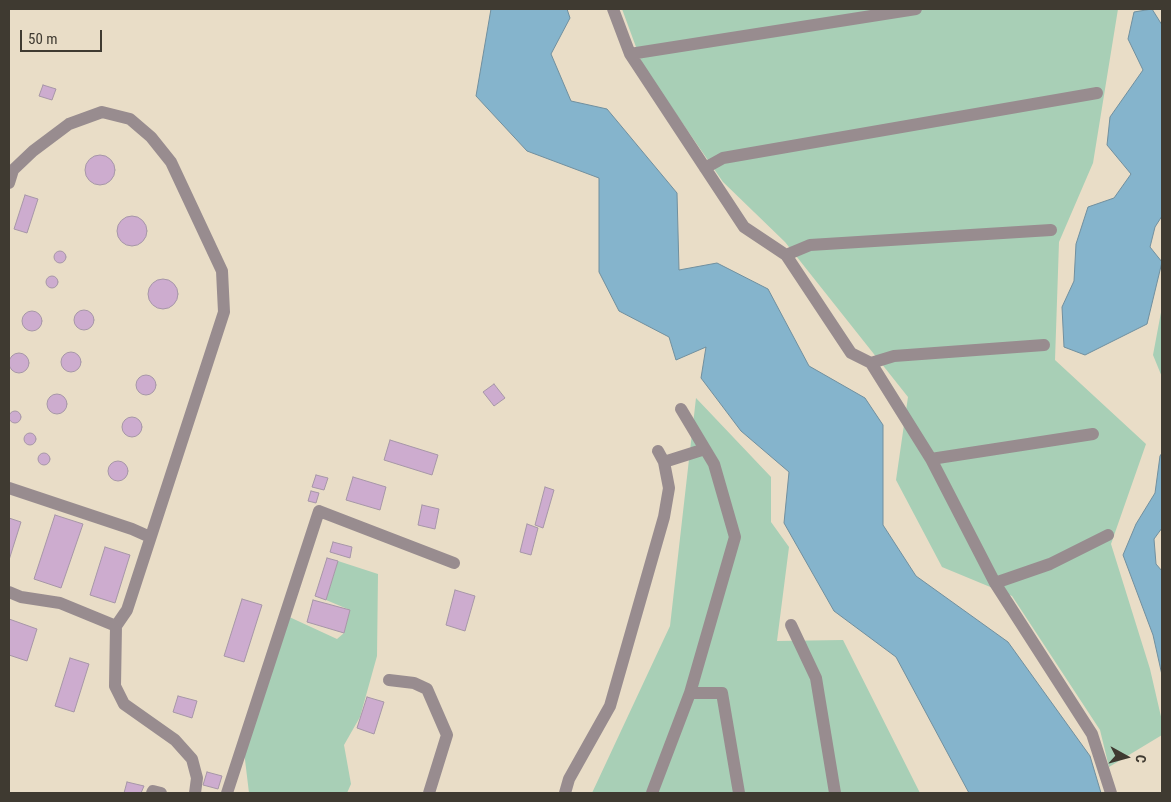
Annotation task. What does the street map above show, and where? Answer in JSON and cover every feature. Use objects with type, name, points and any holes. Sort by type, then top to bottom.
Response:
[{"type":"street","points":[[613,9],[630,54],[744,227],[786,255],[852,353],[871,364],[931,459],[995,583],[1092,734],[1111,793]]},
{"type":"street","points":[[630,54],[916,9]]},
{"type":"street","points":[[706,168],[723,158],[1097,93]]},
{"type":"street","points":[[9,183],[13,170],[33,151],[68,124],[102,112],[130,119],[151,138],[171,162],[222,271],[224,312],[127,610],[116,626],[115,686],[124,704],[175,740],[192,759],[197,778],[195,793]]},
{"type":"street","points":[[786,255],[810,245],[1051,230]]},
{"type":"street","points":[[871,364],[894,356],[1044,345]]},
{"type":"street","points":[[652,793],[690,693],[735,537],[714,464],[681,409]]},
{"type":"street","points":[[931,459],[1093,434]]},
{"type":"street","points":[[565,793],[569,779],[610,706],[664,517],[669,488],[661,456],[705,449]]},
{"type":"street","points":[[9,488],[132,529],[150,537]]},
{"type":"street","points":[[227,793],[319,510],[454,563]]},
{"type":"street","points":[[995,583],[1050,564],[1108,535]]},
{"type":"street","points":[[9,592],[60,603],[116,626]]},
{"type":"street","points":[[791,625],[816,678],[835,793]]},
{"type":"street","points":[[389,680],[414,683],[427,690],[447,735],[429,793]]},
{"type":"street","points":[[690,693],[722,693],[739,793]]},
{"type":"street","points":[[152,793],[152,790],[161,793]]},
{"type":"green space","points":[[622,9],[1118,9],[1093,163],[1059,242],[1055,360],[1146,444],[1111,544],[1150,669],[1162,721],[1162,735],[1109,767],[1100,730],[1012,596],[942,567],[896,480],[908,397],[785,242],[723,182],[643,66]]},
{"type":"green space","points":[[1162,307],[1162,377],[1153,355]]},
{"type":"green space","points":[[696,398],[771,477],[771,522],[789,547],[777,641],[843,640],[920,793],[592,793],[670,626]]},
{"type":"green space","points":[[338,561],[378,574],[377,656],[360,717],[344,745],[351,784],[347,793],[249,793],[243,743],[285,615],[337,639],[344,633],[350,610],[326,600]]},
{"type":"water","points":[[491,9],[567,9],[570,18],[551,54],[571,101],[607,109],[677,193],[679,270],[717,263],[768,289],[809,366],[865,398],[883,425],[883,525],[916,576],[1008,642],[1090,756],[1101,793],[969,793],[896,657],[834,611],[784,523],[789,472],[741,431],[701,378],[706,347],[676,360],[669,337],[619,311],[599,272],[599,178],[527,151],[476,96]]},
{"type":"water","points":[[1152,9],[1162,25],[1162,216],[1155,227],[1150,247],[1162,262],[1147,324],[1085,355],[1064,347],[1062,307],[1074,281],[1076,244],[1088,207],[1114,198],[1131,174],[1107,145],[1110,117],[1143,70],[1128,39],[1134,12]]},
{"type":"water","points":[[1162,453],[1162,528],[1154,539],[1156,564],[1162,571],[1162,675],[1153,635],[1123,555],[1136,524],[1155,493]]},
{"type":"building","points":[[43,85],[56,89],[52,100],[39,96]]},
{"type":"building","points":[[100,155],[111,159],[115,170],[111,181],[100,185],[89,181],[85,170],[89,159]]},
{"type":"building","points":[[25,195],[38,199],[27,233],[14,229]]},
{"type":"building","points":[[132,216],[143,220],[147,231],[143,242],[132,246],[121,242],[117,231],[121,220]]},
{"type":"building","points":[[60,251],[66,257],[60,263],[54,257]]},
{"type":"building","points":[[52,276],[58,282],[52,288],[46,282]]},
{"type":"building","points":[[163,279],[174,283],[178,294],[174,305],[163,309],[152,305],[148,294],[152,283]]},
{"type":"building","points":[[84,310],[91,313],[94,320],[91,327],[84,330],[77,327],[74,320],[77,313]]},
{"type":"building","points":[[32,311],[39,314],[42,321],[39,328],[32,331],[25,328],[22,321],[25,314]]},
{"type":"building","points":[[71,352],[78,355],[81,362],[78,369],[71,372],[64,369],[61,362],[64,355]]},
{"type":"building","points":[[19,353],[26,356],[29,363],[26,370],[19,373],[12,370],[9,363],[12,356]]},
{"type":"building","points":[[146,375],[153,378],[156,385],[153,392],[146,395],[139,392],[136,385],[139,378]]},
{"type":"building","points":[[494,384],[505,398],[494,406],[483,392]]},
{"type":"building","points":[[57,394],[64,397],[67,404],[64,411],[57,414],[50,411],[47,404],[50,397]]},
{"type":"building","points":[[15,411],[21,417],[15,423],[9,417]]},
{"type":"building","points":[[132,417],[139,420],[142,427],[139,434],[132,437],[125,434],[122,427],[125,420]]},
{"type":"building","points":[[30,433],[36,439],[30,445],[24,439]]},
{"type":"building","points":[[390,440],[438,455],[432,475],[384,460]]},
{"type":"building","points":[[44,453],[50,459],[44,465],[38,459]]},
{"type":"building","points":[[118,461],[125,464],[128,471],[125,478],[118,481],[111,478],[108,471],[111,464]]},
{"type":"building","points":[[316,475],[328,478],[324,490],[312,487]]},
{"type":"building","points":[[353,477],[386,487],[380,510],[346,500]]},
{"type":"building","points":[[545,487],[554,490],[543,528],[535,525]]},
{"type":"building","points":[[311,491],[319,493],[316,503],[308,501]]},
{"type":"building","points":[[422,505],[439,509],[435,529],[418,525]]},
{"type":"building","points":[[55,515],[83,524],[61,588],[34,579]]},
{"type":"building","points":[[9,518],[21,522],[9,560]]},
{"type":"building","points":[[527,524],[538,528],[531,555],[520,552]]},
{"type":"building","points":[[333,542],[352,547],[350,558],[330,552]]},
{"type":"building","points":[[105,547],[130,555],[115,603],[90,595]]},
{"type":"building","points":[[327,558],[338,561],[326,600],[315,596]]},
{"type":"building","points":[[455,590],[475,596],[465,631],[446,625]]},
{"type":"building","points":[[242,599],[262,605],[244,662],[224,656]]},
{"type":"building","points":[[313,600],[350,610],[344,633],[307,622]]},
{"type":"building","points":[[9,619],[37,629],[27,661],[9,655]]},
{"type":"building","points":[[70,658],[89,664],[74,712],[55,706]]},
{"type":"building","points":[[178,696],[197,701],[192,718],[173,712]]},
{"type":"building","points":[[367,697],[384,702],[374,734],[357,728]]},
{"type":"building","points":[[207,772],[222,776],[218,789],[203,785]]},
{"type":"building","points":[[127,782],[144,786],[141,793],[124,793]]}]
